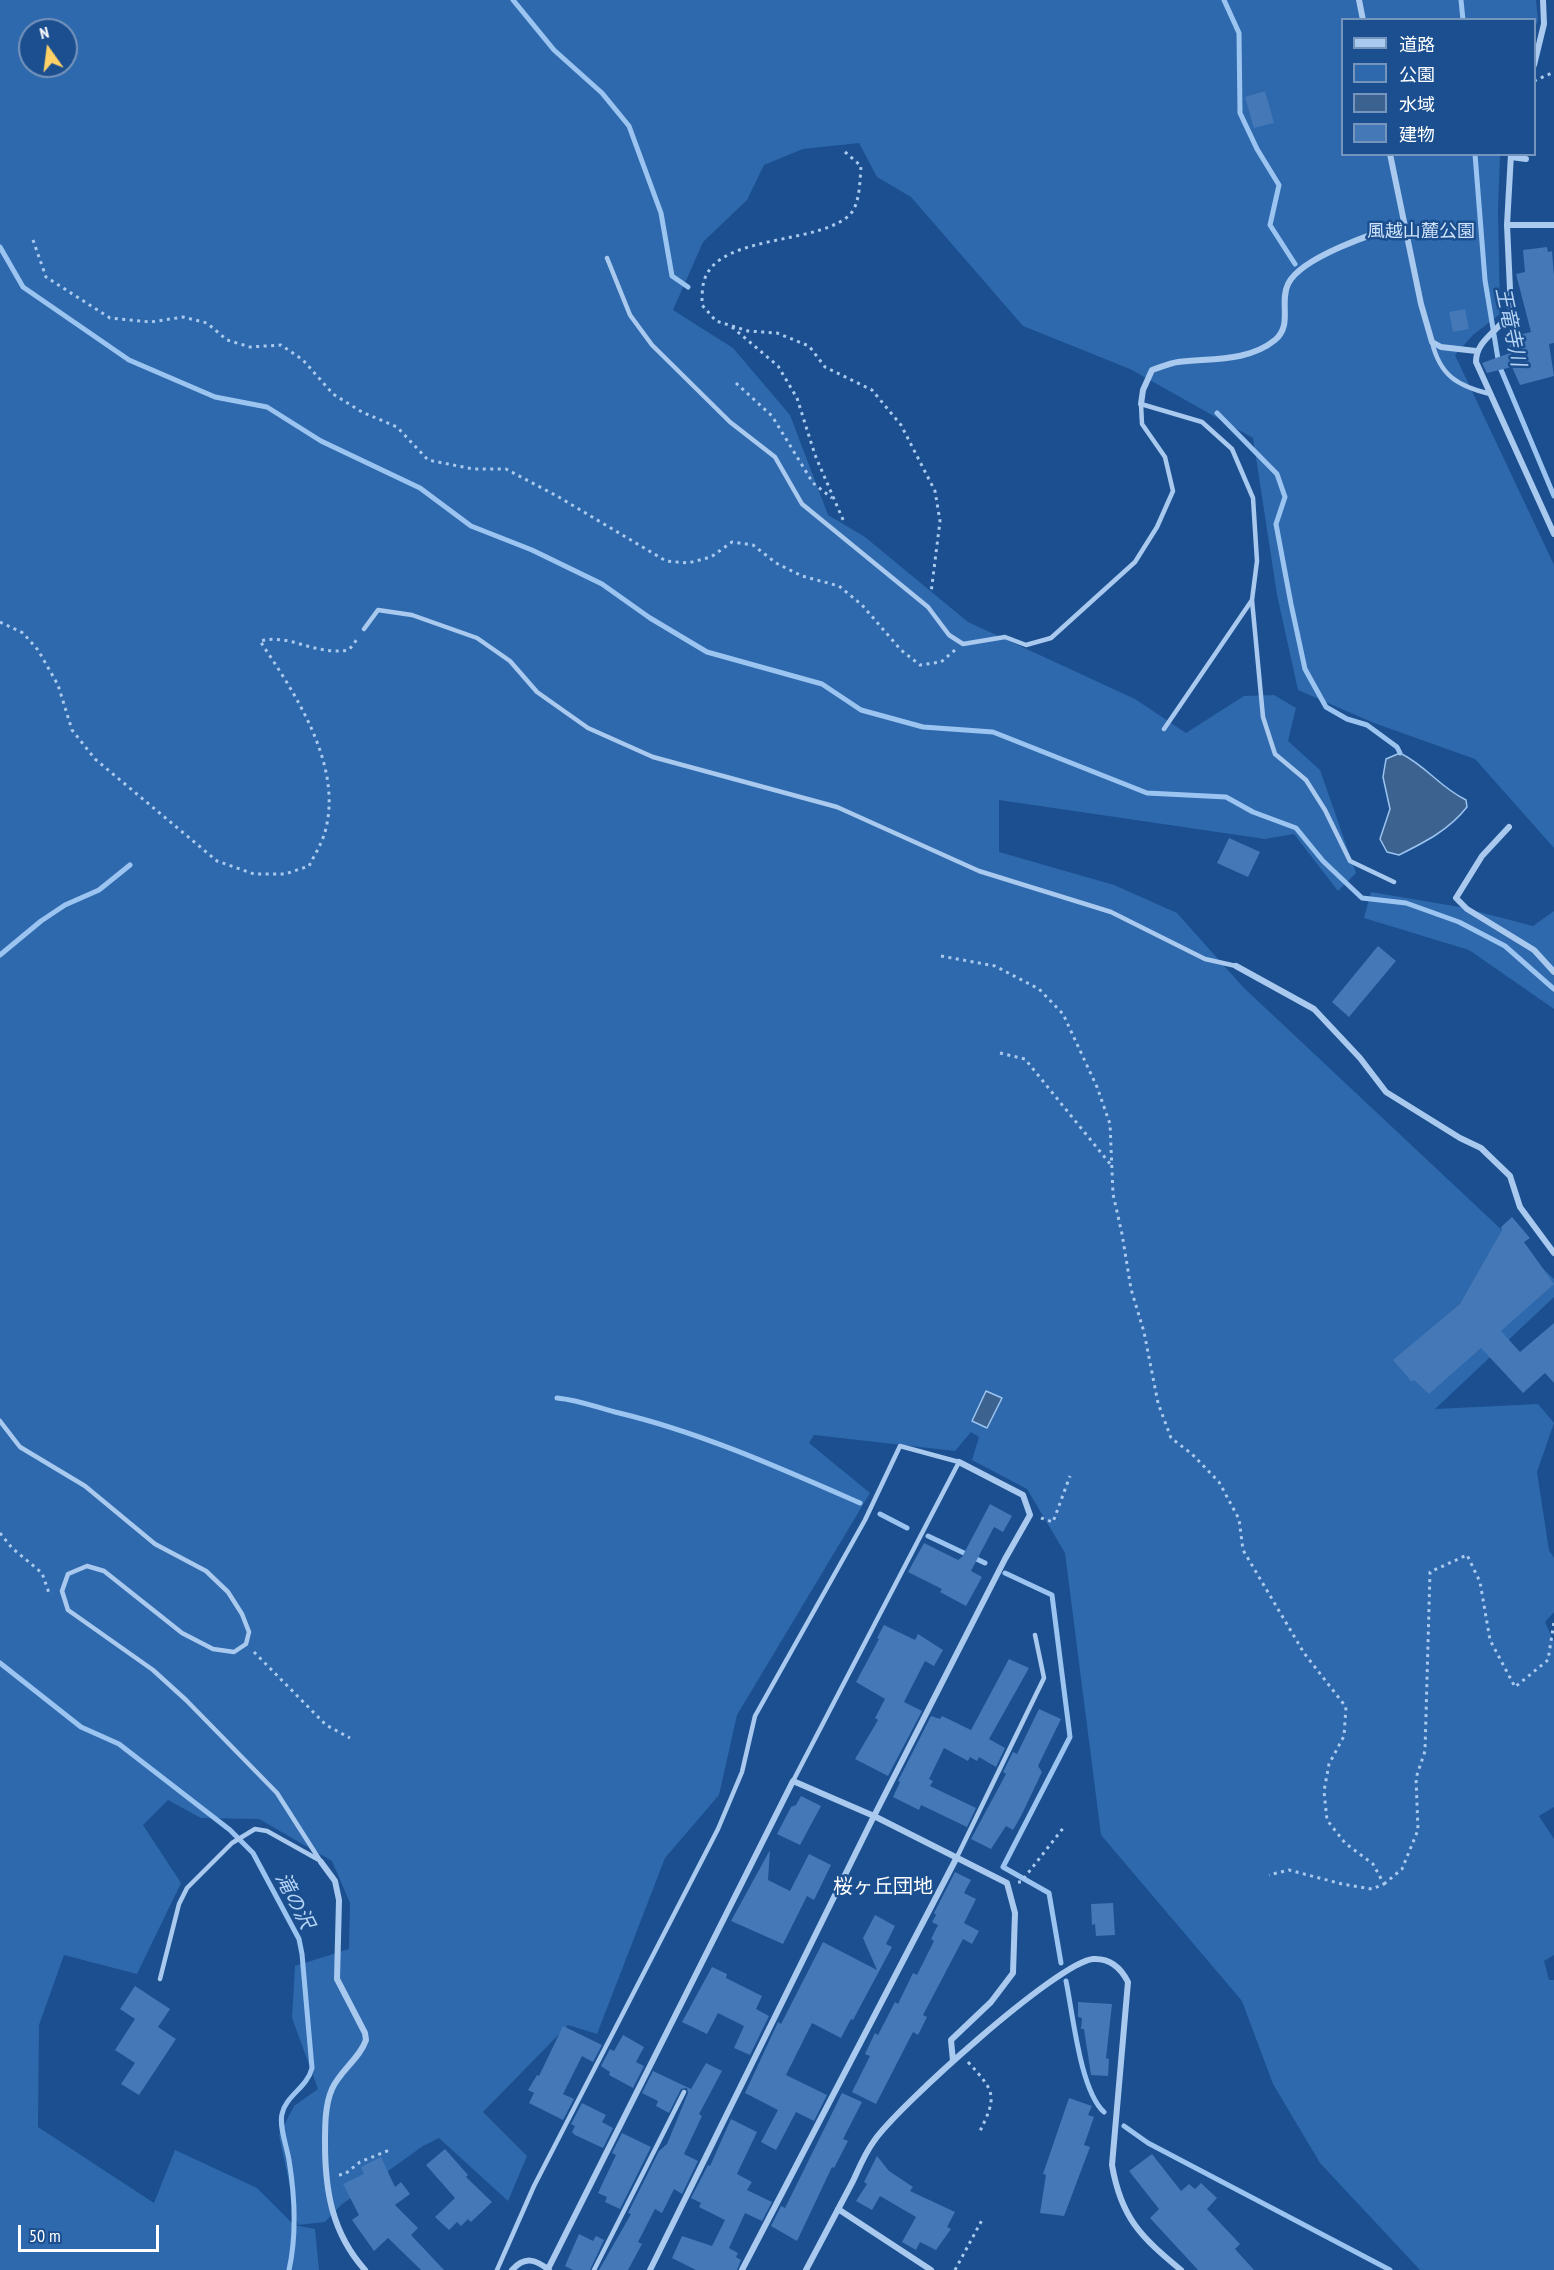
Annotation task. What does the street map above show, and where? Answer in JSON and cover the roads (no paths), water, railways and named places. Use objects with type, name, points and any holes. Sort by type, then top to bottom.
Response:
[{"type":"street","points":[[1359,0],[1363,18]]},
{"type":"street","points":[[1536,57],[1544,24],[1543,0]]},
{"type":"street","points":[[1390,156],[1432,342],[1441,347],[1476,351]]},
{"type":"street","points":[[1526,159],[1511,156],[1507,225],[1511,311],[1504,323],[1480,344],[1476,351],[1476,362],[1554,534]]},
{"type":"street","points":[[1141,404],[1143,390],[1152,370],[1176,362],[1242,356],[1269,345],[1278,338],[1286,321],[1288,284],[1297,274],[1313,261],[1359,238],[1404,225]]},
{"type":"street","points":[[1507,225],[1554,225]]},
{"type":"street","points":[[1509,827],[1482,856],[1456,898],[1467,909],[1534,950],[1554,972]]},
{"type":"street","points":[[1236,966],[1314,1009],[1360,1058],[1386,1092],[1460,1138],[1481,1148],[1510,1176],[1520,1207],[1554,1253]]},
{"type":"street","points":[[650,2270],[874,1816],[1005,1559],[1030,1515],[1023,1495],[959,1462]]},
{"type":"street","points":[[512,2270],[527,2259],[535,2260],[549,2270],[794,1781],[874,1816],[1007,1883],[1015,1913],[1013,1973],[991,2002],[951,2040],[953,2061]]},
{"type":"street","points":[[742,2270],[957,1857]]},
{"type":"street","points":[[321,1862],[334,1881],[339,1900],[337,1979],[365,2033],[366,2040],[333,2086],[325,2129],[325,2176],[336,2225],[345,2244],[365,2270]]},
{"type":"street","points":[[806,2270],[874,2141],[913,2098],[961,2054],[1076,1964],[1094,1959],[1107,1961],[1121,1968],[1128,1982],[1112,2165],[1117,2193],[1135,2227],[1181,2270]]},
{"type":"street","points":[[838,2209],[931,2270]]},
{"type":"lane","points":[[607,258],[630,315],[652,345],[730,422],[775,457],[802,504],[928,607],[950,635],[963,644],[1005,637],[1026,645],[1051,638],[1136,562],[1157,527],[1173,491],[1165,457],[1142,424],[1141,404],[1202,422],[1232,449],[1252,498],[1257,561],[1252,600],[1263,717],[1275,754],[1306,780],[1325,810],[1350,861],[1394,882]]},
{"type":"lane","points":[[1432,342],[1437,364],[1466,388],[1490,394]]},
{"type":"lane","points":[[1164,729],[1252,600]]},
{"type":"lane","points":[[364,629],[378,610],[412,615],[477,638],[510,661],[537,692],[588,728],[653,757],[837,807],[980,871],[1111,912],[1205,959],[1236,966]]},
{"type":"lane","points":[[0,1421],[20,1447],[85,1486],[155,1544],[206,1571],[228,1592],[242,1614],[249,1632],[246,1644],[234,1652],[213,1649],[182,1633],[104,1571],[87,1566],[68,1574],[62,1592],[68,1610],[153,1670],[195,1708],[277,1793],[321,1862]]},
{"type":"lane","points":[[498,2270],[534,2186],[718,1829],[742,1772],[755,1716],[865,1520],[900,1446],[959,1462],[794,1781]]},
{"type":"lane","points":[[957,1857],[1044,1678],[1035,1635]]},
{"type":"lane","points":[[160,1979],[179,1904],[187,1888],[232,1843],[255,1829],[267,1831],[321,1862]]},
{"type":"lane","points":[[594,2270],[684,2092]]},
{"type":"water","points":[[1400,753],[1466,800],[1467,807],[1444,829],[1399,855],[1387,852],[1380,839],[1390,809],[1383,777],[1386,759]]},
{"type":"water","points":[[986,1391],[1002,1398],[987,1428],[972,1421]]},
{"type":"waterway","points":[[513,0],[554,50],[602,93],[629,126],[661,213],[672,276],[688,287]]},
{"type":"waterway","points":[[1224,0],[1239,33],[1240,113],[1257,149],[1279,185],[1270,225],[1295,264]]},
{"type":"waterway","name":"王竜寺川","points":[[1461,0],[1463,18]]},
{"type":"waterway","name":"王竜寺川","points":[[1475,156],[1485,280],[1499,365],[1554,496]]},
{"type":"waterway","points":[[0,247],[23,287],[129,360],[215,397],[267,407],[321,441],[420,488],[471,526],[532,550],[602,584],[650,618],[707,652],[822,684],[861,710],[923,727],[993,732],[1147,793],[1226,797],[1253,812],[1296,828],[1323,861],[1362,898],[1406,903],[1459,922],[1505,946],[1554,989]]},
{"type":"waterway","points":[[1217,413],[1277,474],[1285,497],[1276,524],[1305,669],[1326,707],[1347,719],[1367,725],[1397,747],[1400,753]]},
{"type":"waterway","points":[[0,955],[41,921],[65,905],[99,890],[130,865]]},
{"type":"waterway","points":[[557,1398],[647,1420],[709,1440],[860,1503]]},
{"type":"waterway","points":[[880,1514],[907,1528]]},
{"type":"waterway","points":[[928,1536],[985,1563]]},
{"type":"waterway","points":[[1005,1573],[1052,1595],[1070,1737],[1003,1867],[1049,1893],[1061,1963]]},
{"type":"waterway","name":"滝の沢","points":[[0,1663],[81,1727],[119,1744],[230,1830],[253,1853],[299,1939],[312,2068],[306,2081],[284,2107],[281,2119],[294,2202],[293,2243],[289,2270]]},
{"type":"waterway","points":[[1066,1981],[1083,2070],[1089,2087],[1104,2112]]},
{"type":"waterway","points":[[1124,2126],[1148,2143],[1390,2270]]},
{"type":"district","name":"桜ヶ丘団地","points":[[883,1887]]},
{"type":"park label","name":"風越山麓公園","points":[[1421,232]]}]
